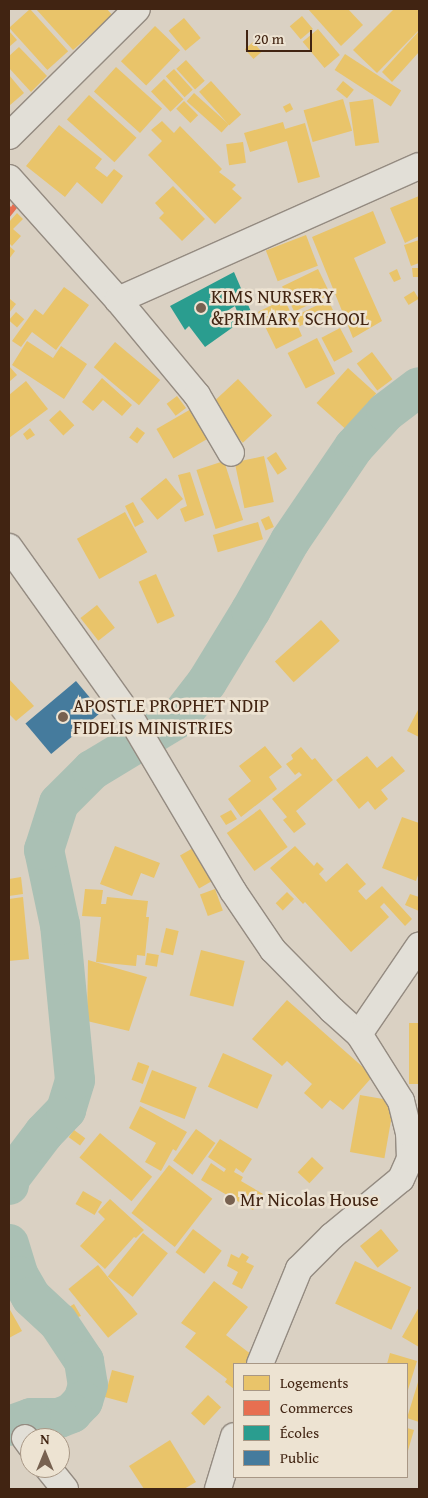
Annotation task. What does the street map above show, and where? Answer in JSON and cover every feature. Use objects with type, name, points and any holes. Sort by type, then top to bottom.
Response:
[{"type":"street","points":[[9,136],[137,9]]},
{"type":"street","points":[[118,300],[419,166]]},
{"type":"street","points":[[9,178],[118,300],[197,395],[231,453]]},
{"type":"street","points":[[9,547],[129,715],[233,891],[274,950],[332,1010],[359,1034],[401,1101],[409,1133],[410,1159],[401,1179],[332,1236],[299,1268],[260,1363]]},
{"type":"street","points":[[359,1034],[419,946]]},
{"type":"street","points":[[218,1489],[233,1439]]},
{"type":"street","points":[[56,1478],[65,1489]]},
{"type":"building: Logements","points":[[30,9],[68,51],[47,70],[9,28]]},
{"type":"building: Logements","points":[[36,9],[107,9],[113,16],[73,50]]},
{"type":"building: Logements","points":[[308,9],[348,9],[363,25],[341,46]]},
{"type":"building: Logements","points":[[394,9],[419,9],[419,30],[377,73],[353,50]]},
{"type":"building: Logements","points":[[302,16],[313,29],[301,39],[290,26]]},
{"type":"building: Logements","points":[[184,18],[201,38],[185,51],[169,31]]},
{"type":"building: Logements","points":[[155,26],[180,50],[146,86],[121,61]]},
{"type":"building: Logements","points":[[318,29],[340,55],[325,68],[303,42]]},
{"type":"building: Logements","points":[[9,31],[17,40],[9,47]]},
{"type":"building: Logements","points":[[419,31],[419,52],[392,82],[382,72]]},
{"type":"building: Logements","points":[[253,42],[262,52],[254,59],[245,49]]},
{"type":"building: Logements","points":[[19,47],[47,76],[31,92],[9,68],[9,56]]},
{"type":"building: Logements","points":[[345,54],[401,90],[391,106],[335,70]]},
{"type":"building: Logements","points":[[186,60],[205,81],[195,90],[176,69]]},
{"type":"building: Logements","points":[[116,67],[162,108],[140,133],[94,92]]},
{"type":"building: Logements","points":[[174,69],[193,90],[185,97],[166,76]]},
{"type":"building: Logements","points":[[9,75],[24,93],[9,106]]},
{"type":"building: Logements","points":[[164,79],[183,99],[171,112],[151,92]]},
{"type":"building: Logements","points":[[211,81],[241,114],[229,125],[199,92]]},
{"type":"building: Logements","points":[[343,81],[354,90],[347,98],[336,90]]},
{"type":"building: Logements","points":[[194,93],[229,124],[222,133],[187,101]]},
{"type":"building: Logements","points":[[89,95],[137,138],[114,162],[67,120]]},
{"type":"building: Logements","points":[[343,99],[352,131],[313,142],[304,110]]},
{"type":"building: Logements","points":[[373,99],[379,143],[355,146],[349,102]]},
{"type":"building: Logements","points":[[184,101],[198,115],[190,123],[176,109]]},
{"type":"building: Logements","points":[[290,103],[293,109],[286,113],[283,107]]},
{"type":"building: Logements","points":[[162,121],[174,133],[180,126],[222,169],[219,172],[236,185],[232,189],[242,198],[215,224],[148,155],[162,141],[151,130]]},
{"type":"building: Logements","points":[[283,122],[285,129],[305,123],[320,177],[298,183],[287,141],[250,152],[244,133]]},
{"type":"building: Logements","points":[[59,125],[102,159],[95,168],[107,177],[114,169],[123,176],[102,204],[77,182],[65,197],[26,166]]},
{"type":"building: Logements","points":[[243,142],[246,163],[229,165],[226,144]]},
{"type":"building: Logements","points":[[173,186],[205,219],[182,241],[159,218],[164,213],[155,203]]},
{"type":"building: Logements","points":[[419,196],[419,236],[405,243],[390,208]]},
{"type":"building: Logements","points":[[373,211],[386,243],[354,258],[382,321],[353,338],[312,237]]},
{"type":"building: Logements","points":[[17,213],[23,219],[13,229],[21,236],[12,246],[9,243],[9,222]]},
{"type":"building: Logements","points":[[306,235],[318,266],[278,281],[266,250]]},
{"type":"building: Logements","points":[[419,240],[419,263],[411,266],[404,245]]},
{"type":"building: Logements","points":[[9,246],[15,251],[9,259]]},
{"type":"building: Logements","points":[[412,268],[419,268],[419,277],[413,277]]},
{"type":"building: Logements","points":[[318,269],[330,294],[294,312],[282,287]]},
{"type":"building: Logements","points":[[397,269],[401,279],[394,282],[389,273]]},
{"type":"building: Logements","points":[[64,287],[89,305],[56,350],[32,332],[21,347],[12,341],[35,309],[43,315]]},
{"type":"building: Logements","points":[[414,291],[419,299],[409,305],[404,297]]},
{"type":"building: Logements","points":[[10,299],[16,304],[9,313],[9,301]]},
{"type":"building: Logements","points":[[284,299],[293,317],[328,300],[333,310],[298,327],[302,336],[276,349],[258,312]]},
{"type":"building: Logements","points":[[16,312],[24,319],[17,328],[9,320]]},
{"type":"building: Logements","points":[[337,313],[340,322],[331,324],[328,316]]},
{"type":"building: Logements","points":[[340,328],[353,352],[334,362],[321,338]]},
{"type":"building: Logements","points":[[317,338],[335,374],[306,389],[288,353]]},
{"type":"building: Logements","points":[[27,341],[53,358],[61,346],[87,364],[64,399],[12,365]]},
{"type":"building: Logements","points":[[115,342],[160,380],[139,405],[94,367]]},
{"type":"building: Logements","points":[[372,352],[392,379],[377,391],[357,363]]},
{"type":"building: Logements","points":[[9,366],[17,375],[9,382]]},
{"type":"building: Logements","points":[[348,368],[376,393],[345,428],[317,403]]},
{"type":"building: Logements","points":[[102,378],[132,405],[122,416],[103,400],[93,411],[82,402]]},
{"type":"building: Logements","points":[[238,379],[272,416],[243,443],[209,406]]},
{"type":"building: Logements","points":[[26,381],[48,409],[9,438],[9,395]]},
{"type":"building: Logements","points":[[177,396],[186,408],[176,416],[167,404]]},
{"type":"building: Logements","points":[[198,405],[215,434],[173,458],[156,429]]},
{"type":"building: Logements","points":[[60,410],[74,425],[63,436],[49,420]]},
{"type":"building: Logements","points":[[137,427],[145,433],[137,443],[129,437]]},
{"type":"building: Logements","points":[[30,428],[35,435],[27,440],[23,434]]},
{"type":"building: Logements","points":[[276,452],[287,469],[278,475],[267,458]]},
{"type":"building: Logements","points":[[264,456],[274,502],[244,508],[235,462]]},
{"type":"building: Logements","points":[[224,461],[243,520],[216,529],[196,470]]},
{"type":"building: Logements","points":[[190,472],[204,515],[185,522],[180,509],[187,506],[178,475]]},
{"type":"building: Logements","points":[[166,478],[183,499],[157,520],[140,499]]},
{"type":"building: Logements","points":[[133,502],[144,522],[135,527],[125,506]]},
{"type":"building: Logements","points":[[125,512],[147,552],[99,579],[77,539]]},
{"type":"building: Logements","points":[[269,516],[274,527],[266,531],[261,520]]},
{"type":"building: Logements","points":[[258,522],[263,539],[218,552],[213,535]]},
{"type":"building: Logements","points":[[156,574],[175,616],[157,624],[139,582]]},
{"type":"building: Logements","points":[[97,605],[115,628],[98,641],[80,618]]},
{"type":"building: Logements","points":[[321,620],[340,641],[294,682],[275,661]]},
{"type":"building: Logements","points":[[9,679],[34,706],[16,721],[9,714]]},
{"type":"building: Logements","points":[[419,708],[419,737],[407,731]]},
{"type":"building: Logements","points":[[265,746],[282,767],[269,777],[277,789],[241,817],[228,799],[251,781],[239,766]]},
{"type":"building: Logements","points":[[301,747],[312,760],[315,758],[333,780],[296,811],[306,824],[294,833],[283,820],[287,817],[272,799],[302,775],[299,772],[295,775],[286,764],[293,759],[291,755]]},
{"type":"building: Logements","points":[[367,756],[377,768],[392,756],[405,771],[381,790],[388,799],[375,810],[368,801],[359,809],[336,780]]},
{"type":"building: Logements","points":[[260,809],[288,847],[254,871],[227,833]]},
{"type":"building: Logements","points":[[231,810],[237,819],[226,825],[220,816]]},
{"type":"building: Logements","points":[[402,817],[419,823],[419,872],[416,881],[382,868]]},
{"type":"building: Logements","points":[[115,846],[160,863],[154,878],[141,873],[132,896],[100,884]]},
{"type":"building: Logements","points":[[295,846],[314,866],[317,862],[324,869],[319,874],[326,882],[347,863],[366,884],[358,891],[366,900],[382,886],[412,919],[405,926],[384,903],[380,907],[389,917],[351,952],[305,902],[303,904],[270,868]]},
{"type":"building: Logements","points":[[193,848],[212,881],[199,888],[180,856]]},
{"type":"building: Logements","points":[[21,877],[23,894],[9,896],[9,879]]},
{"type":"building: Logements","points":[[85,889],[103,890],[101,904],[106,904],[107,897],[148,901],[146,917],[149,917],[145,956],[137,955],[136,966],[96,962],[101,917],[82,916]]},
{"type":"building: Logements","points":[[215,889],[223,911],[208,916],[200,894]]},
{"type":"building: Logements","points":[[287,892],[294,899],[283,910],[276,903]]},
{"type":"building: Logements","points":[[410,894],[419,897],[419,911],[405,905]]},
{"type":"building: Logements","points":[[23,897],[29,959],[9,961],[9,899]]},
{"type":"building: Logements","points":[[166,928],[179,931],[173,955],[160,952]]},
{"type":"building: Logements","points":[[201,950],[245,961],[233,1006],[190,996]]},
{"type":"building: Logements","points":[[147,953],[159,955],[157,967],[145,965]]},
{"type":"building: Logements","points":[[88,960],[147,977],[129,1031],[87,1021]]},
{"type":"building: Logements","points":[[287,1000],[373,1076],[343,1110],[330,1100],[322,1109],[304,1093],[312,1084],[287,1061],[282,1066],[252,1039]]},
{"type":"building: Logements","points":[[409,1023],[419,1023],[419,1084],[409,1084]]},
{"type":"building: Logements","points":[[223,1053],[272,1075],[257,1109],[208,1087]]},
{"type":"building: Logements","points":[[138,1062],[149,1066],[143,1084],[132,1080]]},
{"type":"building: Logements","points":[[152,1070],[197,1087],[185,1119],[140,1102]]},
{"type":"building: Logements","points":[[360,1095],[394,1101],[384,1158],[350,1152]]},
{"type":"building: Logements","points":[[140,1106],[187,1132],[176,1151],[173,1149],[161,1171],[145,1162],[156,1143],[129,1128]]},
{"type":"building: Logements","points":[[196,1129],[215,1143],[192,1175],[173,1161]]},
{"type":"building: Logements","points":[[74,1130],[85,1138],[80,1146],[69,1137]]},
{"type":"building: Logements","points":[[100,1133],[152,1177],[132,1201],[79,1158]]},
{"type":"building: Logements","points":[[220,1139],[252,1159],[243,1173],[236,1168],[234,1172],[243,1177],[241,1181],[263,1194],[253,1210],[201,1180],[211,1163],[224,1172],[226,1169],[208,1157]]},
{"type":"building: Logements","points":[[312,1157],[324,1168],[309,1183],[298,1172]]},
{"type":"building: Logements","points":[[169,1165],[212,1199],[175,1247],[131,1213]]},
{"type":"building: Logements","points":[[83,1191],[102,1202],[95,1215],[76,1204]]},
{"type":"building: Logements","points":[[110,1199],[144,1230],[136,1238],[134,1237],[105,1269],[80,1246],[105,1219],[98,1212]]},
{"type":"building: Logements","points":[[193,1229],[222,1251],[204,1274],[176,1252]]},
{"type":"building: Logements","points":[[381,1229],[399,1251],[378,1268],[360,1246]]},
{"type":"building: Logements","points":[[143,1233],[168,1253],[133,1297],[108,1277]]},
{"type":"building: Logements","points":[[242,1253],[249,1257],[246,1262],[254,1266],[242,1289],[232,1284],[238,1272],[227,1266],[231,1254],[239,1258]]},
{"type":"building: Logements","points":[[355,1261],[411,1287],[391,1330],[335,1304]]},
{"type":"building: Logements","points":[[98,1265],[138,1314],[108,1338],[68,1289]]},
{"type":"building: Logements","points":[[214,1281],[248,1307],[226,1335],[252,1355],[246,1363],[233,1363],[233,1388],[225,1382],[227,1379],[185,1347],[196,1333],[181,1323]]},
{"type":"building: Logements","points":[[74,1304],[81,1316],[75,1318],[69,1307]]},
{"type":"building: Logements","points":[[419,1307],[419,1347],[402,1337]]},
{"type":"building: Logements","points":[[9,1308],[22,1331],[9,1338]]},
{"type":"building: Logements","points":[[390,1353],[417,1361],[408,1390],[408,1363],[387,1363]]},
{"type":"building: Logements","points":[[112,1370],[134,1376],[127,1403],[105,1397]]},
{"type":"building: Logements","points":[[419,1379],[419,1422],[408,1418]]},
{"type":"building: Logements","points":[[208,1395],[221,1407],[204,1426],[191,1413]]},
{"type":"building: Logements","points":[[408,1428],[414,1430],[408,1451]]},
{"type":"building: Logements","points":[[170,1440],[196,1482],[184,1489],[144,1489],[129,1466]]},
{"type":"building: Commerces","points":[[13,204],[17,208],[9,218],[9,205],[11,207]]},
{"type":"building: Écoles","name":"KIMS NURSERY &PRIMARY SCHOOL","points":[[234,272],[255,321],[243,327],[235,306],[227,311],[236,325],[205,347],[189,326],[185,330],[170,306]]},
{"type":"building: Public","name":"APOSTLE PROPHET NDIP FIDELIS MINISTRIES","points":[[76,681],[102,712],[51,754],[25,723]]},
{"type":"waterway","points":[[9,1185],[10,1178],[44,1133],[66,1110],[75,1080],[60,925],[44,850],[59,803],[92,770],[180,717],[207,682],[290,541],[354,447],[386,412],[419,387]]},
{"type":"waterway","points":[[9,1244],[19,1276],[31,1297],[58,1322],[84,1361],[88,1385],[83,1401],[72,1413],[59,1418],[31,1418],[9,1426]]},
{"type":"place","name":"KIMS NURSERY &PRIMARY SCHOOL","points":[[201,308]]},
{"type":"place","name":"APOSTLE PROPHET NDIP FIDELIS MINISTRIES","points":[[63,717]]},
{"type":"place","name":"Mr Nicolas House","points":[[230,1200]]}]
